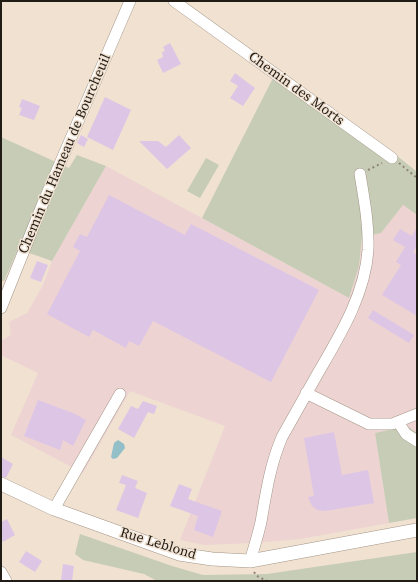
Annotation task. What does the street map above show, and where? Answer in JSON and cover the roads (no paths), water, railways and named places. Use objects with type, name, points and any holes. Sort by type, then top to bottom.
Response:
[{"type":"main road","name":"Rue Leblond","points":[[1,484],[54,509],[179,554],[212,559],[250,561],[417,530]]},
{"type":"street","name":"Chemin du Hameau de Bourcheuil","points":[[1,308],[43,203],[130,1]]},
{"type":"street","name":"Chemin des Morts","points":[[174,1],[392,158]]},
{"type":"street","points":[[250,561],[260,524],[269,475],[275,454],[306,393],[341,333],[356,302],[368,251],[368,223],[360,174]]},
{"type":"street","points":[[306,393],[369,424],[392,424],[417,414]]},
{"type":"street","points":[[54,509],[120,394]]},
{"type":"street","points":[[398,422],[406,434],[417,441]]},
{"type":"street","points":[[1,572],[6,581]]},
{"type":"water","points":[[118,440],[124,444],[125,448],[117,458],[113,459],[111,457],[114,443]]}]
